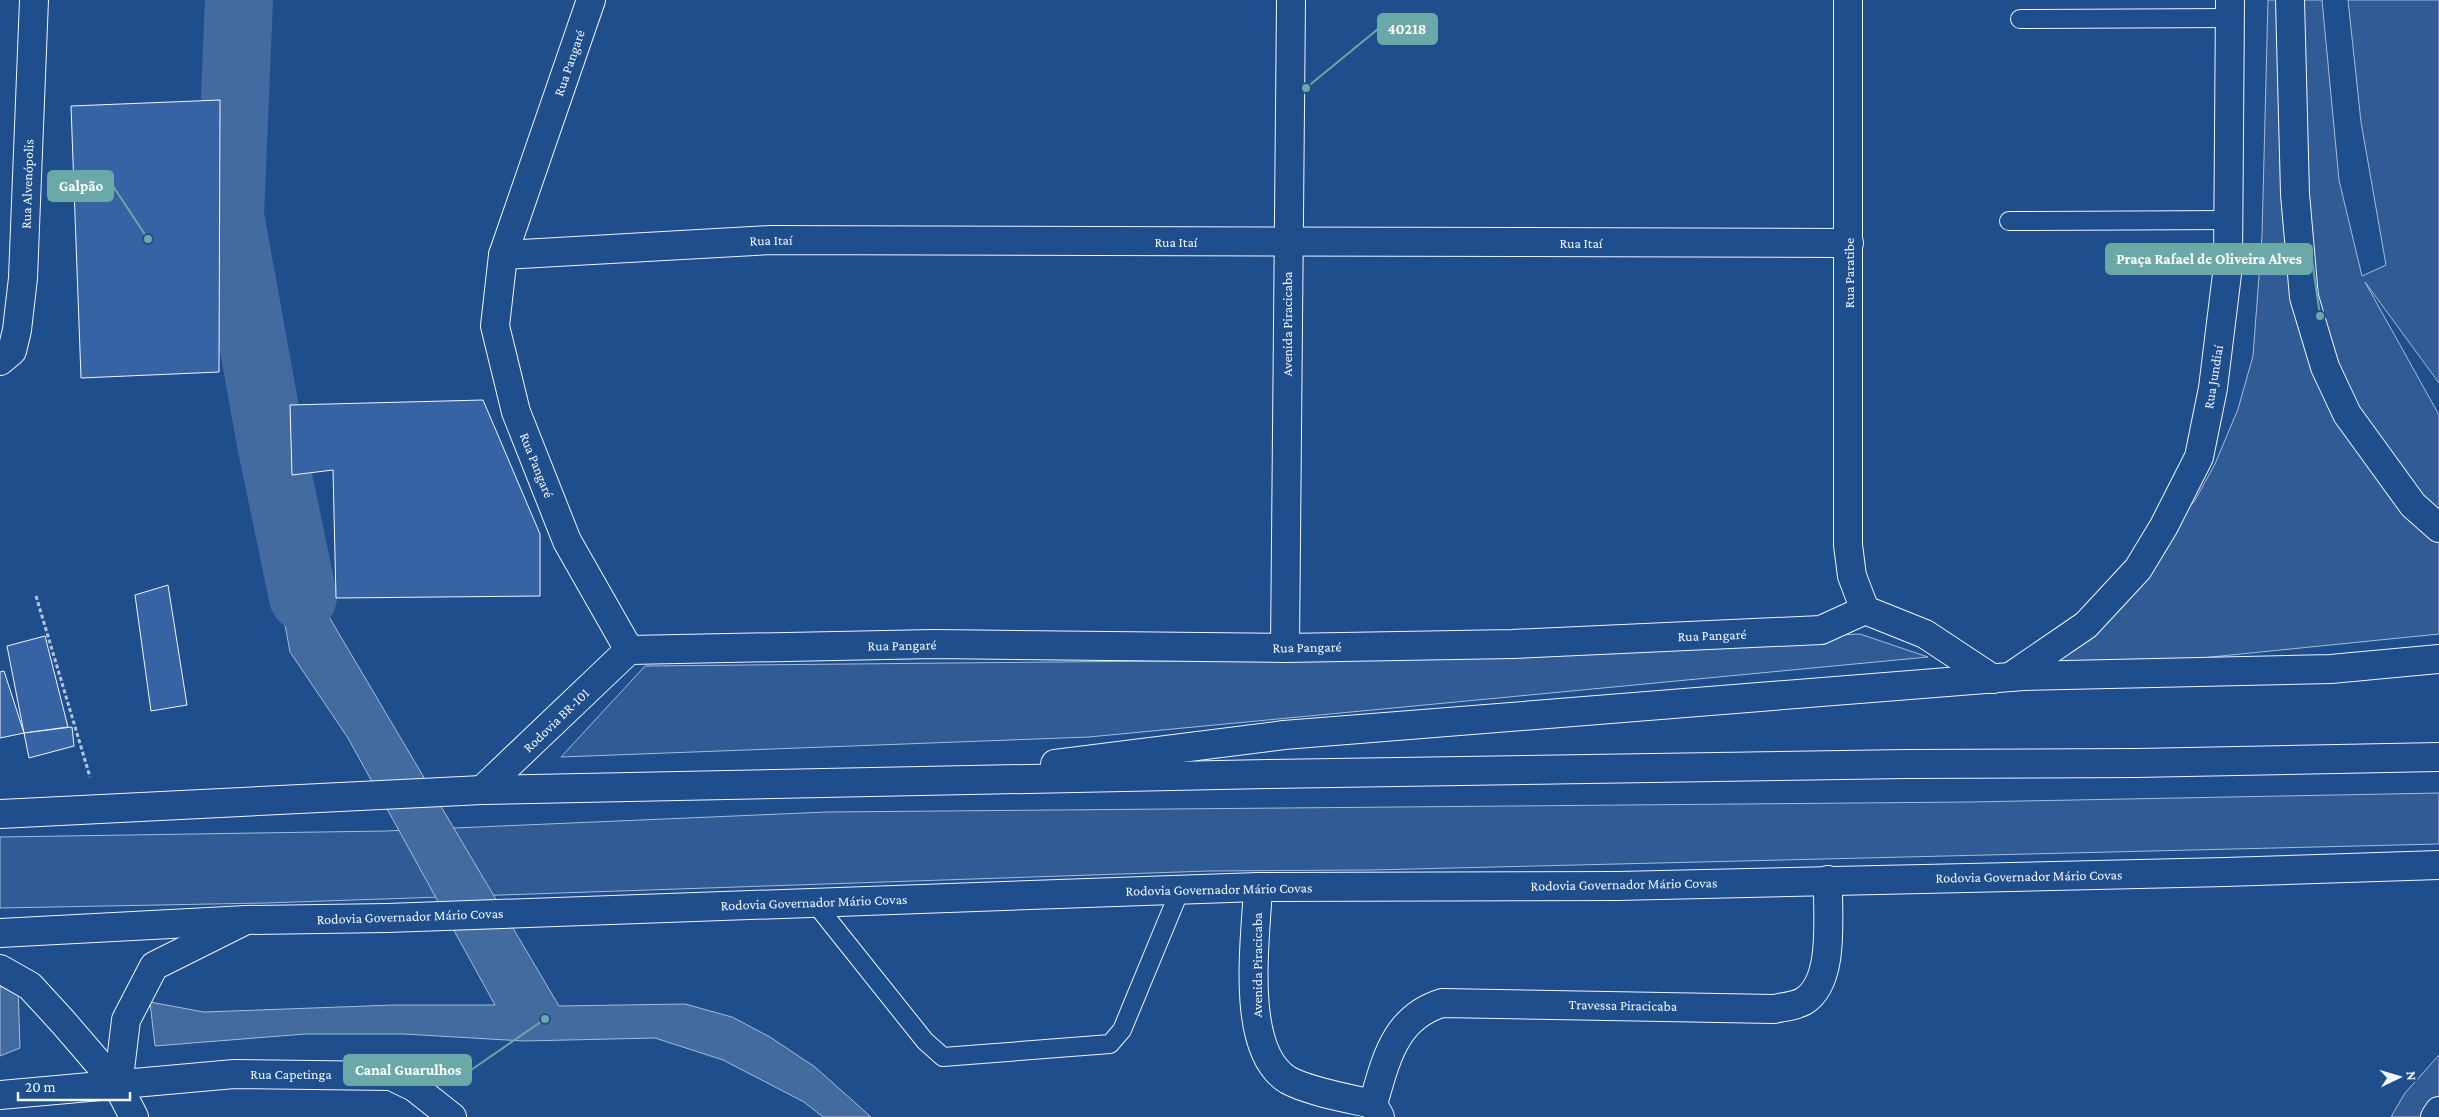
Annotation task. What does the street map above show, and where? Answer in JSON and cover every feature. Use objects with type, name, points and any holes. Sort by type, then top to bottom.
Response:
[{"type":"main road","name":"Rua Alvenópolis","points":[[0,361],[12,351],[24,278],[34,0]]},
{"type":"main road","name":"Rua Pangaré","points":[[592,0],[502,255],[495,326],[516,412],[567,540],[629,650],[934,644],[1284,648],[1512,644],[1820,630],[1864,610]]},
{"type":"main road","name":"Avenida Piracicaba","points":[[1284,648],[1290,0]]},
{"type":"main road","name":"Rua Paratibe","points":[[1848,0],[1848,545],[1852,576],[1864,610]]},
{"type":"main road","points":[[2290,0],[2295,194],[2307,306],[2325,367],[2347,414],[2413,505],[2439,528]]},
{"type":"main road","name":"Rua Jundiaí","points":[[2002,678],[2086,625],[2138,569],[2164,526],[2199,457],[2213,388],[2226,285],[2229,220],[2230,9]]},
{"type":"main road","name":"Rua Itaí","points":[[502,255],[771,240],[1849,243]]},
{"type":"main road","points":[[1864,610],[1925,634],[2002,678]]},
{"type":"main road","name":"Rodovia BR-101","points":[[482,790],[629,650]]},
{"type":"main road","points":[[927,781],[1284,735],[2002,678],[2331,669],[2439,659]]},
{"type":"main road","points":[[0,814],[482,790],[1773,766],[2127,763],[2439,757]]},
{"type":"main road","name":"Rodovia Governador Mário Covas","points":[[0,933],[246,920],[387,918],[1258,887],[1617,886],[2225,872],[2439,865]]},
{"type":"main road","name":"Travessa Piracicaba","points":[[1377,1110],[1388,1051],[1411,1021],[1425,1009],[1442,1004],[1774,1009],[1802,1002],[1813,994],[1820,981],[1827,957],[1828,880]]},
{"type":"main road","name":"Avenida Piracicaba","points":[[1258,887],[1254,991],[1257,1030],[1269,1061],[1288,1080],[1377,1110]]},
{"type":"main road","points":[[118,1086],[126,1020],[154,966],[246,920]]},
{"type":"main road","points":[[0,969],[30,986],[63,1022],[118,1086],[134,1117]]},
{"type":"main road","name":"Rua Capetinga","points":[[0,1095],[118,1086],[234,1074],[391,1076],[414,1087],[452,1117]]},
{"type":"main road","points":[[2435,1117],[2439,1111]]},
{"type":"lane","points":[[2020,19],[2230,9]]},
{"type":"lane","points":[[2009,221],[2229,220]]},
{"type":"lane","points":[[814,902],[925,1041],[943,1057],[1110,1044],[1122,1030],[1180,890]]},
{"type":"path","points":[[36,596],[99,808]]},
{"type":"shaded area","points":[[2268,0],[2322,0],[2339,180],[2362,276],[2386,265],[2361,122],[2348,0],[2439,0],[2439,383],[2365,282],[2439,415],[2439,634],[2023,676],[2194,502],[2215,464],[2238,409],[2253,356],[2262,236]]},
{"type":"shaded area","points":[[263,504],[298,507],[322,605],[559,1006],[685,1004],[732,1017],[770,1037],[815,1067],[871,1117],[823,1117],[804,1102],[723,1060],[655,1038],[524,1041],[403,1034],[305,1034],[155,1046],[150,1002],[204,1012],[394,1005],[495,1005],[348,738],[290,652]]},
{"type":"shaded area","points":[[1860,634],[1928,657],[1089,737],[561,757],[645,666],[1262,660]]},
{"type":"shaded area","points":[[2439,793],[2439,844],[1371,870],[1209,871],[265,903],[0,908],[0,837],[385,831],[827,812],[1969,802]]},
{"type":"shaded area","points":[[7,985],[18,986],[20,1048],[0,1056],[0,987]]},
{"type":"shaded area","points":[[2439,1055],[2439,1117],[2391,1117],[2405,1093]]},
{"type":"building","points":[[220,100],[219,372],[81,378],[71,106]]},
{"type":"building","points":[[483,400],[540,534],[540,596],[336,598],[333,470],[292,475],[290,405]]},
{"type":"building","points":[[168,585],[187,705],[151,711],[135,595]]},
{"type":"building","points":[[45,636],[68,727],[24,733],[7,646]]},
{"type":"building","points":[[4,671],[24,733],[0,738],[0,672]]},
{"type":"building","points":[[72,727],[74,746],[29,758],[24,733]]},
{"type":"waterway","points":[[239,0],[230,215],[271,443],[303,597]]},
{"type":"place","name":"40218","points":[[1306,88]]},
{"type":"place","name":"Galpão","points":[[148,239]]},
{"type":"place","name":"Praça Rafael de Oliveira Alves","points":[[2320,316]]},
{"type":"place","name":"Canal Guarulhos","points":[[545,1019]]}]
